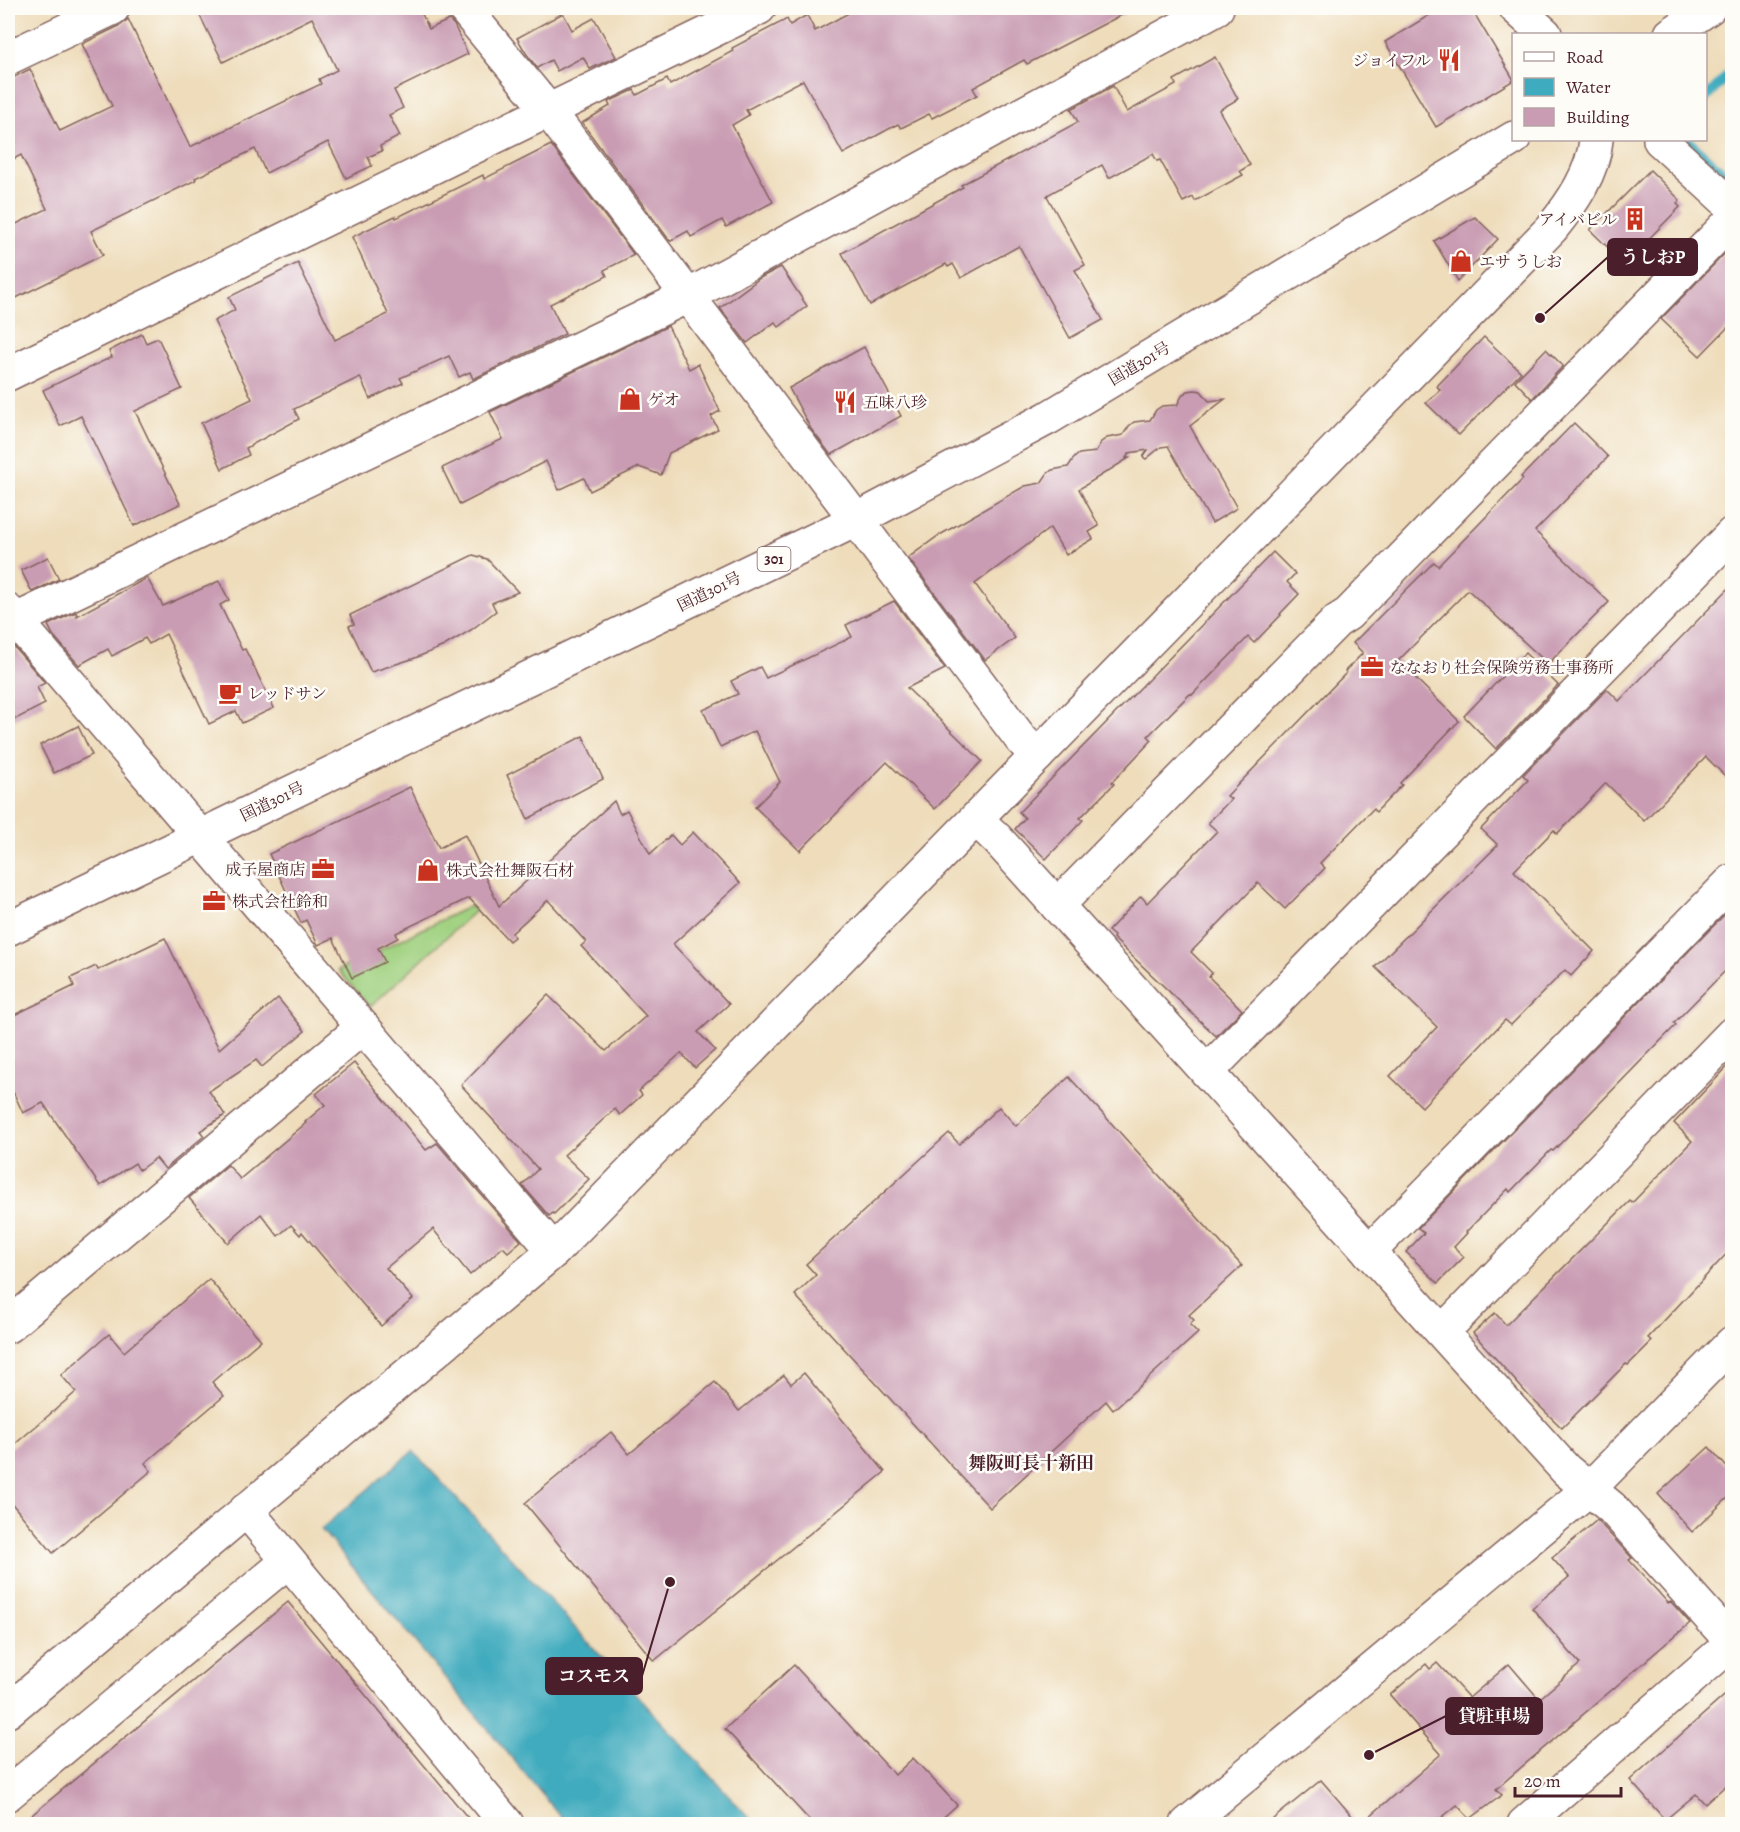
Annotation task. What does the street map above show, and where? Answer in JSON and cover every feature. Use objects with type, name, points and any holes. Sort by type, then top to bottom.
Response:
[{"type":"main road","points":[[8,58],[113,8]]},
{"type":"main road","points":[[464,8],[548,110],[1021,739],[1037,756]]},
{"type":"main road","points":[[8,374],[759,8]]},
{"type":"main road","points":[[554,1251],[200,836],[10,618],[688,296],[1217,8]]},
{"type":"main road","points":[[1516,8],[1544,33]]},
{"type":"main road","points":[[1672,33],[1709,8]]},
{"type":"main road","name":"国道301号","points":[[8,929],[856,520],[1048,418],[1512,139]]},
{"type":"main road","points":[[8,1711],[554,1251],[1552,228],[1571,204],[1584,180],[1596,141]]},
{"type":"main road","points":[[1661,141],[1732,206]]},
{"type":"main road","points":[[1057,906],[1337,621],[1348,614],[1732,220]]},
{"type":"main road","points":[[1207,1072],[1732,534]]},
{"type":"main road","points":[[976,819],[997,839],[1566,1470],[1612,1508],[1732,1642],[1524,1824]]},
{"type":"main road","points":[[1370,1252],[1732,881]]},
{"type":"main road","points":[[8,1326],[363,1027]]},
{"type":"main road","points":[[1441,1331],[1732,1034]]},
{"type":"main road","points":[[1186,1824],[1589,1489],[1732,1343]]},
{"type":"main road","points":[[246,1510],[507,1824]]},
{"type":"main road","points":[[8,1794],[288,1561]]},
{"type":"green space","points":[[470,906],[475,911],[370,1007],[338,970]]},
{"type":"water","points":[[413,1451],[755,1824],[567,1824],[321,1529]]},
{"type":"building","points":[[196,8],[419,8],[429,29],[449,20],[454,25],[468,54],[394,90],[403,108],[389,115],[400,136],[380,146],[382,151],[368,157],[372,166],[346,178],[328,142],[266,173],[255,149],[91,231],[103,255],[8,302],[8,228],[47,209],[21,155],[8,162],[8,80],[30,69],[60,131],[112,106],[82,44],[121,25],[128,19],[190,147],[321,84],[319,79],[337,70],[312,18],[223,62]]},
{"type":"building","points":[[858,8],[1135,8],[1027,64],[1024,60],[973,88],[977,95],[932,118],[929,114],[901,128],[898,124],[843,154],[803,80],[746,110],[749,115],[732,125],[773,202],[726,227],[722,220],[691,237],[688,231],[670,241],[582,123],[610,106],[608,102],[634,90],[637,95],[667,79],[670,85],[787,19],[790,25],[807,15],[815,31]]},
{"type":"building","name":"ジョイフル","points":[[1441,8],[1471,8],[1512,77],[1512,81],[1436,127],[1385,42]]},
{"type":"building","points":[[563,13],[572,30],[594,18],[616,57],[590,69],[583,57],[557,71],[551,60],[537,68],[517,38]]},
{"type":"building","points":[[1215,57],[1238,99],[1219,110],[1250,165],[1240,171],[1243,175],[1195,201],[1193,197],[1183,202],[1160,160],[1157,161],[1153,154],[1109,178],[1102,165],[1047,196],[1085,265],[1075,270],[1103,320],[1070,338],[1019,246],[961,278],[953,264],[948,267],[946,264],[870,305],[842,253],[1078,122],[1071,109],[1113,86],[1127,112],[1176,85],[1174,80]]},
{"type":"building","points":[[551,145],[634,255],[604,270],[607,276],[550,304],[565,334],[473,379],[470,372],[459,377],[449,356],[400,378],[403,383],[370,399],[360,377],[294,409],[299,419],[246,448],[249,455],[222,469],[201,423],[252,399],[214,321],[235,310],[229,297],[298,263],[335,340],[388,314],[352,237],[483,175],[484,179]]},
{"type":"building","name":"アイバビル","points":[[1650,170],[1680,200],[1677,204],[1680,207],[1628,260],[1625,258],[1621,260],[1590,230]]},
{"type":"building","name":"エサ うしお","points":[[1475,217],[1498,239],[1458,281],[1434,241]]},
{"type":"building","points":[[1732,246],[1732,323],[1700,356],[1661,319]]},
{"type":"building","points":[[781,267],[807,306],[779,327],[775,322],[747,343],[720,308],[760,278]]},
{"type":"building","name":"ゲオ","points":[[668,326],[689,369],[698,364],[720,411],[711,416],[718,429],[669,453],[661,475],[639,467],[590,491],[584,478],[559,490],[546,461],[460,505],[442,468],[503,439],[490,412]]},
{"type":"building","points":[[142,334],[146,343],[158,338],[182,389],[135,411],[180,504],[134,526],[81,416],[60,426],[43,390],[112,357],[109,351]]},
{"type":"building","points":[[1484,337],[1521,372],[1459,435],[1426,403],[1440,390],[1437,386]]},
{"type":"building","name":"五味八珍","points":[[864,347],[901,416],[831,455],[811,429],[789,388]]},
{"type":"building","points":[[1546,349],[1563,366],[1532,399],[1515,381]]},
{"type":"building","points":[[1195,390],[1201,391],[1209,401],[1225,399],[1190,426],[1237,508],[1212,523],[1168,446],[1161,447],[1146,459],[1143,457],[1148,450],[1129,453],[1126,458],[1129,458],[1079,489],[1099,526],[1089,532],[1093,539],[1066,555],[1050,528],[975,584],[1015,638],[985,660],[908,558],[938,536],[1025,486],[1041,483],[1052,470],[1068,467],[1079,454],[1096,452],[1101,442],[1107,438],[1123,435],[1134,422],[1150,420],[1156,410],[1162,406],[1177,405],[1183,394]]},
{"type":"building","points":[[1574,423],[1608,457],[1535,531],[1609,602],[1548,664],[1468,590],[1398,661],[1459,721],[1400,783],[1402,785],[1376,812],[1373,809],[1320,863],[1325,868],[1285,909],[1258,883],[1191,952],[1212,973],[1209,977],[1242,1010],[1216,1036],[1108,931],[1141,896],[1147,903],[1217,831],[1208,823],[1231,799],[1227,796],[1363,653],[1353,643],[1434,562],[1438,566]]},
{"type":"building","points":[[1273,552],[1295,574],[1287,582],[1299,594],[1254,643],[1248,637],[1192,695],[1190,694],[1148,736],[1152,740],[1112,782],[1114,784],[1080,818],[1083,820],[1046,859],[1015,829],[1025,818],[1019,812]]},
{"type":"building","points":[[473,555],[487,559],[518,592],[492,603],[496,611],[471,630],[444,646],[371,672],[349,626],[354,624],[350,615]]},
{"type":"building","points":[[48,557],[59,579],[32,592],[21,570]]},
{"type":"building","points":[[147,578],[163,606],[219,581],[229,600],[220,605],[274,708],[242,723],[236,711],[209,724],[166,634],[149,644],[145,638],[112,656],[108,649],[79,665],[53,635],[48,625],[76,612],[77,616]]},
{"type":"building","points":[[1732,585],[1732,783],[1706,757],[1644,821],[1606,783],[1557,834],[1554,830],[1514,871],[1594,951],[1571,976],[1565,970],[1511,1025],[1505,1020],[1422,1107],[1390,1076],[1437,1027],[1375,967],[1498,845],[1481,829],[1528,780],[1523,775],[1607,689],[1619,701]]},
{"type":"building","points":[[894,601],[945,669],[907,688],[982,761],[935,809],[887,762],[800,851],[755,807],[780,782],[755,731],[720,747],[703,710],[738,694],[731,681],[760,667],[766,678],[852,637],[846,625]]},
{"type":"building","points":[[10,642],[45,683],[37,687],[45,704],[8,723],[8,643]]},
{"type":"building","points":[[1525,653],[1558,685],[1496,749],[1464,716]]},
{"type":"building","points":[[78,726],[92,755],[54,773],[40,745]]},
{"type":"building","points":[[583,736],[603,779],[528,819],[507,775]]},
{"type":"building","points":[[410,787],[439,848],[465,835],[499,906],[614,801],[620,814],[627,810],[650,854],[671,835],[680,845],[693,832],[740,883],[673,944],[729,1004],[698,1032],[715,1050],[695,1068],[681,1053],[639,1091],[642,1095],[620,1115],[615,1109],[564,1155],[589,1179],[554,1214],[549,1216],[522,1185],[538,1169],[461,1085],[548,995],[606,1051],[646,1016],[581,946],[586,942],[548,900],[512,933],[514,937],[509,941],[469,898],[396,933],[398,938],[378,948],[385,962],[352,978],[333,938],[318,945],[306,920],[301,923],[269,854]]},
{"type":"building","points":[[1732,907],[1732,964],[1553,1151],[1551,1150],[1510,1192],[1508,1189],[1466,1232],[1454,1247],[1464,1257],[1438,1283],[1406,1252],[1424,1233],[1418,1228]]},
{"type":"building","points":[[165,938],[219,1049],[278,998],[305,1031],[262,1067],[256,1060],[209,1091],[225,1115],[200,1131],[204,1136],[165,1169],[156,1158],[139,1170],[135,1163],[100,1186],[43,1103],[23,1113],[8,1081],[8,1018],[74,986],[71,978],[96,966],[98,970]]},
{"type":"building","points":[[1732,1062],[1732,1248],[1648,1338],[1652,1341],[1562,1428],[1528,1395],[1473,1333],[1495,1313],[1506,1325],[1630,1201],[1632,1203],[1692,1141],[1674,1123]]},
{"type":"building","points":[[354,1063],[426,1150],[437,1143],[521,1241],[508,1252],[503,1247],[470,1275],[433,1229],[386,1268],[413,1299],[381,1326],[302,1232],[300,1235],[291,1225],[278,1236],[261,1214],[228,1243],[189,1198],[228,1165],[240,1179],[325,1105],[316,1094]]},
{"type":"building","points":[[1069,1077],[1242,1266],[1189,1315],[1194,1320],[1190,1325],[1198,1333],[1113,1410],[1106,1401],[990,1508],[795,1295],[816,1275],[806,1264],[949,1133],[959,1144],[999,1107],[1016,1126]]},
{"type":"building","points":[[209,1279],[261,1340],[212,1382],[224,1396],[145,1463],[151,1471],[53,1553],[8,1499],[8,1450],[76,1392],[61,1375],[109,1334],[124,1352]]},
{"type":"building","points":[[804,1373],[885,1472],[654,1661],[525,1503],[611,1432],[629,1454],[715,1382],[739,1411],[784,1375],[791,1384]]},
{"type":"building","points":[[1709,1447],[1732,1473],[1732,1494],[1692,1532],[1658,1494]]},
{"type":"building","points":[[1597,1520],[1632,1558],[1629,1560],[1668,1603],[1671,1602],[1690,1623],[1496,1789],[1502,1795],[1470,1819],[1457,1805],[1434,1824],[1361,1824],[1441,1754],[1390,1695],[1426,1664],[1430,1669],[1437,1663],[1469,1698],[1509,1664],[1539,1699],[1580,1664],[1532,1608],[1569,1577],[1552,1558]]},
{"type":"building","points":[[288,1602],[473,1824],[21,1824]]},
{"type":"building","points":[[794,1665],[895,1775],[913,1758],[957,1805],[936,1824],[813,1824],[725,1729]]},
{"type":"building","points":[[1732,1689],[1732,1780],[1705,1804],[1696,1794],[1665,1820],[1630,1780]]},
{"type":"building","points":[[1321,1780],[1359,1824],[1267,1824]]},
{"type":"waterway","points":[[1707,97],[1732,71]]},
{"type":"waterway","points":[[1688,141],[1732,181]]},
{"type":"place","name":"ジョイフル","points":[[1449,60]]},
{"type":"place","name":"アイバビル","points":[[1635,219]]},
{"type":"place","name":"エサ うしお","points":[[1461,261]]},
{"type":"place","name":"うしおP","points":[[1540,318]]},
{"type":"place","name":"ゲオ","points":[[630,399]]},
{"type":"place","name":"五味八珍","points":[[845,402]]},
{"type":"place","name":"ななおり社会保険労務士事務所","points":[[1372,667]]},
{"type":"place","name":"レッドサン","points":[[230,693]]},
{"type":"place","name":"成子屋商店","points":[[323,869]]},
{"type":"place","name":"株式会社舞阪石材","points":[[428,870]]},
{"type":"place","name":"株式会社鈴和","points":[[214,901]]},
{"type":"place","name":"コスモス","points":[[670,1582]]},
{"type":"place","name":"貸駐車場","points":[[1369,1755]]},
{"type":"district","name":"舞阪町長十新田","points":[[1031,1463]]}]
